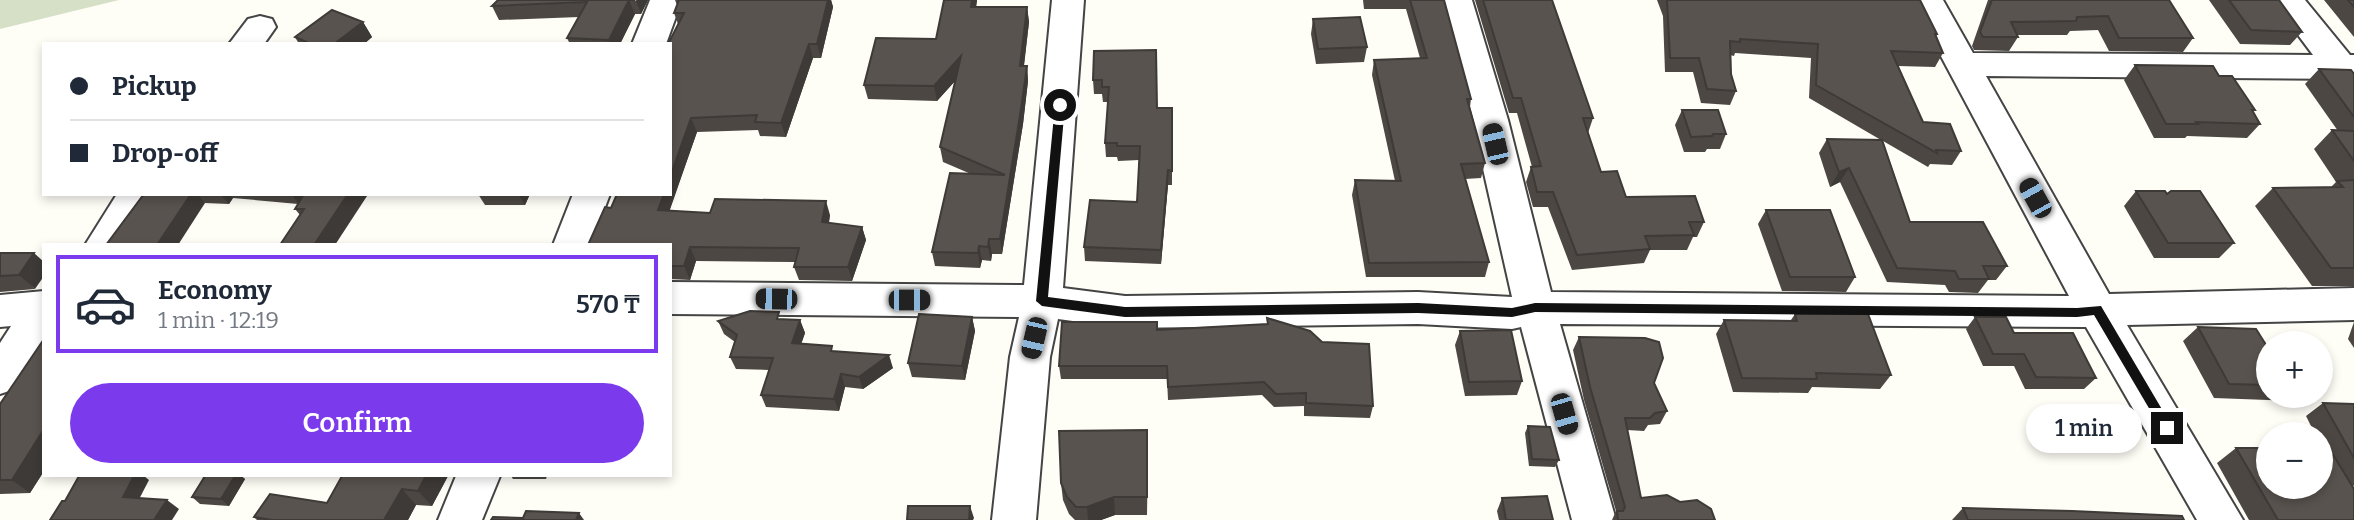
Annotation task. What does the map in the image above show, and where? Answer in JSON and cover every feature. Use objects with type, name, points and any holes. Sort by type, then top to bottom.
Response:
[{"type":"street","points":[[650,42],[666,0]]},
{"type":"street","points":[[1014,520],[1030,356],[1042,301],[1068,0]]},
{"type":"street","points":[[1455,0],[1490,120],[1535,308],[1594,520]]},
{"type":"street","points":[[1927,0],[2097,310],[2221,520]]},
{"type":"street","points":[[2288,0],[2348,66]]},
{"type":"street","points":[[1961,64],[2348,66]]},
{"type":"street","points":[[105,243],[135,196]]},
{"type":"street","points":[[573,243],[591,196]]},
{"type":"street","points":[[672,298],[1042,301],[1125,312],[1418,308],[1512,313],[1535,308],[2077,312],[2354,304]]},
{"type":"street","points":[[0,311],[42,308]]},
{"type":"street","points":[[0,377],[42,311]]},
{"type":"street","points":[[460,520],[478,477]]},
{"type":"green space","points":[[0,0],[119,0],[0,29]]},
{"type":"building","points":[[498,0],[629,0],[609,40],[567,38],[587,2],[492,6]]},
{"type":"building","points":[[679,0],[828,0],[817,44],[809,44],[781,123],[755,122],[757,115],[691,118],[672,171],[672,42],[669,42],[684,13],[674,13]]},
{"type":"building","points":[[944,0],[972,0],[971,7],[1027,7],[1020,66],[1027,66],[1000,239],[989,239],[988,247],[979,246],[978,253],[932,252],[950,173],[1005,175],[940,147],[961,56],[934,86],[864,85],[876,38],[936,39]]},
{"type":"building","points":[[1410,0],[1444,0],[1485,163],[1461,164],[1489,262],[1369,263],[1355,180],[1401,181],[1374,60],[1427,58]]},
{"type":"building","points":[[1483,0],[1552,0],[1593,118],[1583,118],[1601,172],[1617,171],[1626,197],[1695,196],[1704,222],[1689,222],[1694,235],[1645,236],[1650,249],[1577,255],[1553,192],[1537,192],[1531,167],[1541,166],[1521,98],[1513,98]]},
{"type":"building","points":[[1667,0],[1920,0],[1943,53],[1891,51],[1923,122],[1950,124],[1961,151],[1936,150],[1937,153],[1816,85],[1818,44],[1740,39],[1740,42],[1730,41],[1731,74],[1736,91],[1707,89],[1699,58],[1670,58]]},
{"type":"building","points":[[1992,0],[2169,0],[2193,38],[2119,38],[2108,16],[2077,17],[2076,21],[2011,22],[2018,37],[1983,37],[1980,32]]},
{"type":"building","points":[[2229,0],[2279,0],[2302,32],[2251,30]]},
{"type":"building","points":[[332,10],[363,22],[337,42],[306,42],[295,37]]},
{"type":"building","points":[[1360,17],[1367,47],[1318,49],[1313,19]]},
{"type":"building","points":[[1156,50],[1157,108],[1172,108],[1172,171],[1168,170],[1161,250],[1084,247],[1090,200],[1137,202],[1140,146],[1105,143],[1109,87],[1102,87],[1102,80],[1093,80],[1094,51]]},
{"type":"building","points":[[2135,65],[2213,66],[2219,76],[2232,76],[2255,110],[2252,110],[2260,124],[2166,124]]},
{"type":"building","points":[[2319,69],[2351,70],[2354,74],[2354,117]]},
{"type":"building","points":[[1682,110],[1718,110],[1726,134],[1691,137]]},
{"type":"building","points":[[2332,130],[2354,131],[2354,161]]},
{"type":"building","points":[[1827,139],[1882,140],[1910,222],[1983,222],[2007,266],[1983,266],[1989,279],[1959,279],[1955,271],[1897,268],[1849,168],[1839,172]]},
{"type":"building","points":[[2354,180],[2354,268],[2331,268],[2273,188],[2343,187],[2337,181]]},
{"type":"building","points":[[2136,191],[2165,191],[2167,194],[2171,191],[2200,191],[2234,243],[2168,243]]},
{"type":"building","points":[[143,196],[190,196],[158,243],[107,243]]},
{"type":"building","points":[[303,196],[347,196],[315,243],[281,243],[304,209],[295,209]]},
{"type":"building","points":[[616,196],[663,196],[658,210],[710,213],[715,199],[826,201],[822,222],[862,227],[848,267],[794,267],[799,248],[690,247],[684,266],[672,266],[672,243],[589,243],[605,207],[611,208]]},
{"type":"building","points":[[1766,210],[1830,210],[1855,277],[1790,277]]},
{"type":"building","points":[[0,253],[34,253],[19,275],[0,276]]},
{"type":"building","points":[[750,311],[779,312],[777,319],[800,320],[792,343],[832,346],[831,351],[889,355],[859,377],[841,374],[834,399],[761,395],[773,358],[730,357],[737,335],[718,321]]},
{"type":"building","points":[[919,314],[972,317],[962,366],[908,363]]},
{"type":"building","points":[[1795,314],[1868,314],[1891,375],[1816,373],[1817,379],[1742,378],[1724,320],[1797,321]]},
{"type":"building","points":[[1975,317],[2006,317],[2014,333],[2073,333],[2096,378],[2036,377],[2024,354],[1993,354]]},
{"type":"building","points":[[1267,318],[1310,331],[1322,342],[1369,344],[1373,406],[1306,403],[1306,393],[1276,394],[1264,382],[1168,387],[1167,366],[1059,366],[1062,322],[1157,322],[1157,330],[1268,324]]},
{"type":"building","points":[[2198,327],[2257,331],[2256,385],[2229,384]]},
{"type":"building","points":[[1511,330],[1522,381],[1469,382],[1460,331]]},
{"type":"building","points":[[1579,337],[1645,338],[1659,342],[1663,358],[1654,383],[1667,411],[1655,413],[1650,418],[1625,418],[1641,498],[1667,495],[1680,502],[1697,500],[1711,509],[1715,520],[1618,520],[1617,511],[1623,511],[1625,507],[1590,387]]},
{"type":"building","points":[[42,342],[42,432],[12,480],[0,480],[0,404]]},
{"type":"building","points":[[2333,403],[2354,404],[2354,458],[2326,408],[2333,408]]},
{"type":"building","points":[[1528,426],[1550,427],[1559,460],[1532,459]]},
{"type":"building","points":[[1147,430],[1147,497],[1114,497],[1087,507],[1076,507],[1067,497],[1061,483],[1059,431]]},
{"type":"building","points":[[2236,448],[2256,448],[2256,482]]},
{"type":"building","points":[[2333,455],[2354,489],[2354,520],[2278,520],[2266,499],[2333,499]]},
{"type":"building","points":[[78,477],[133,477],[123,497],[167,500],[154,520],[50,520],[62,501],[65,501]]},
{"type":"building","points":[[204,477],[234,477],[221,499],[192,497]]},
{"type":"building","points":[[341,477],[425,477],[418,491],[402,489],[384,520],[272,520],[254,517],[270,494],[327,503]]},
{"type":"building","points":[[1547,496],[1553,520],[1506,520],[1502,498]]},
{"type":"building","points":[[908,506],[970,506],[969,520],[907,520]]},
{"type":"building","points":[[1963,508],[2182,516],[2184,520],[1968,520]]},
{"type":"building","points":[[526,511],[579,513],[576,520],[491,520],[493,517],[523,518]]},
{"type":"route","points":[[1060,105],[1042,301],[1125,312],[1301,308],[1418,308],[1512,313],[1535,308],[2097,310],[2167,428]]}]
